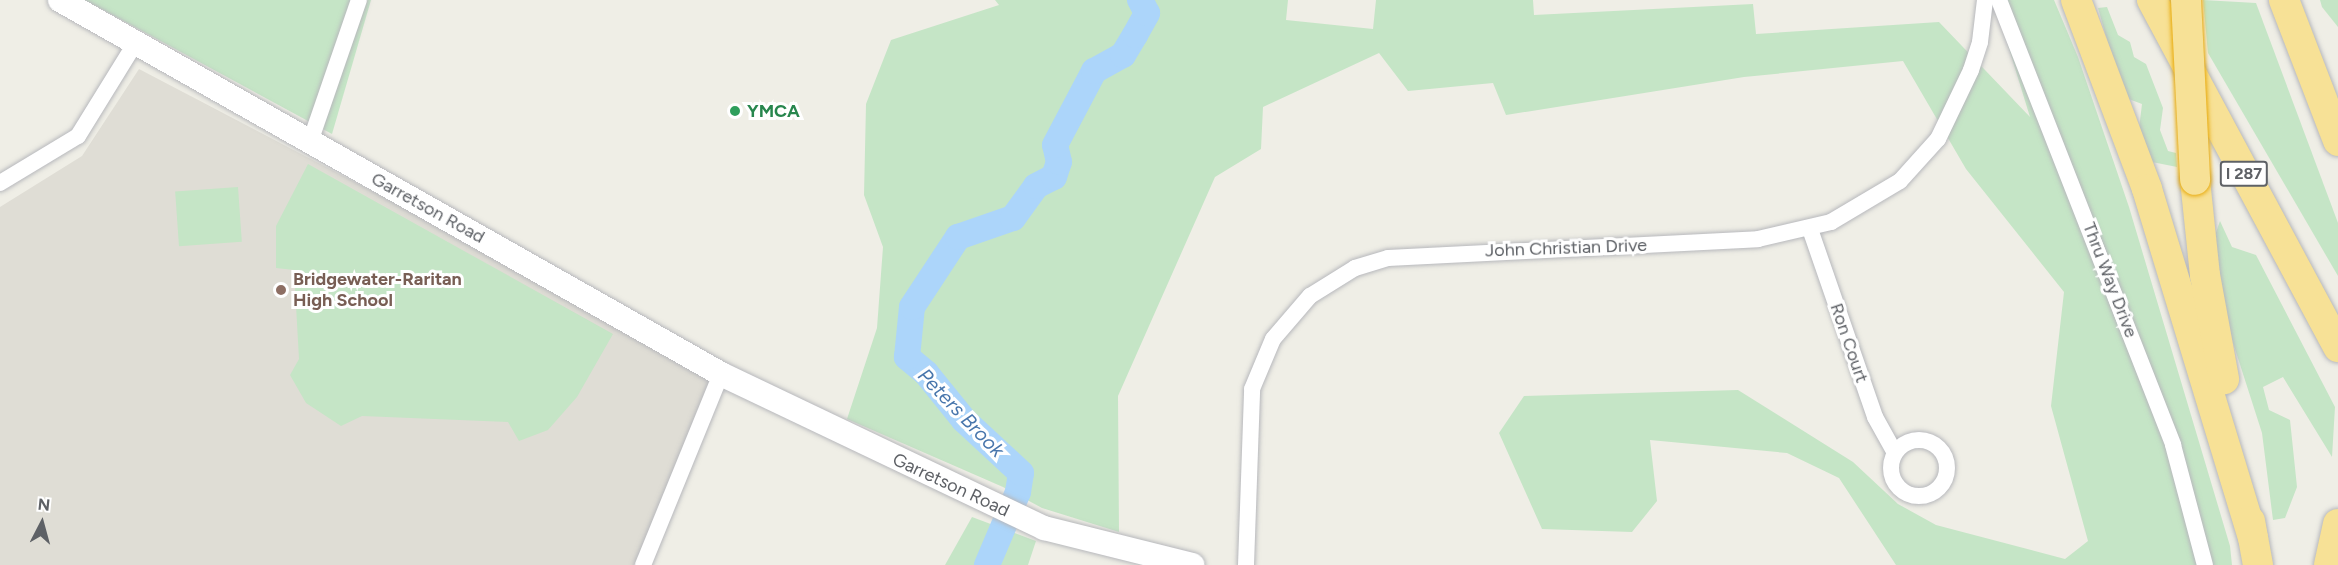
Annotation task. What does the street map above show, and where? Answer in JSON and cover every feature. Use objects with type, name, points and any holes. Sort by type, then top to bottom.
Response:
[{"type":"highway","points":[[2076,0],[2147,189],[2256,552]]},
{"type":"highway","name":"I 287","points":[[2152,0],[2338,347]]},
{"type":"highway","points":[[2186,0],[2195,180],[2205,275],[2256,552]]},
{"type":"highway","points":[[2284,0],[2338,141]]},
{"type":"highway","points":[[2329,565],[2338,524]]},
{"type":"street","name":"Garretson Road","points":[[60,0],[721,374],[1044,528],[1192,565]]},
{"type":"street","points":[[310,142],[359,0]]},
{"type":"street","name":"John Christian Drive","points":[[1246,565],[1252,389],[1264,356],[1287,318],[1334,279],[1388,258],[1758,239],[1810,229],[1877,198],[1921,161],[1938,139],[1971,70],[1985,0]]},
{"type":"street","name":"Thru Way Drive","points":[[1999,0],[2173,445],[2205,565]]},
{"type":"street","points":[[0,183],[78,136],[136,42]]},
{"type":"street","name":"Ron Court","points":[[1810,229],[1875,417],[1895,453]]},
{"type":"street","points":[[643,565],[721,374]]},
{"type":"shaded area","name":"Bridgewater-Raritan High School","points":[[139,69],[721,374],[650,565],[0,565],[0,207],[82,156]]},
{"type":"green space","points":[[85,0],[371,0],[332,134]]},
{"type":"green space","points":[[995,0],[1288,0],[1286,20],[1373,29],[1376,0],[1533,0],[1534,15],[1753,4],[1756,34],[1939,22],[2030,117],[1994,0],[2054,0],[2078,57],[2129,207],[2230,546],[2232,565],[1896,565],[1839,478],[1787,453],[1650,440],[1657,501],[1632,532],[1542,529],[1499,433],[1524,396],[1738,390],[1853,462],[1898,504],[1936,525],[2065,559],[2088,541],[2051,406],[2064,292],[1966,169],[1903,61],[1744,77],[1506,115],[1493,83],[1408,91],[1379,53],[1263,107],[1261,149],[1215,177],[1118,396],[1119,532],[1042,508],[1003,487],[847,419],[877,328],[883,247],[864,195],[866,104],[891,40],[999,5]]},
{"type":"green space","points":[[2203,0],[2256,3],[2338,223],[2338,276],[2208,53]]},
{"type":"green space","points":[[2320,0],[2338,0],[2338,27],[2322,7]]},
{"type":"green space","points":[[2107,7],[2118,35],[2130,42],[2134,57],[2146,64],[2163,108],[2160,130],[2168,151],[2176,153],[2177,167],[2152,162],[2139,129],[2142,104],[2126,98],[2098,8]]},
{"type":"green space","points":[[308,164],[613,334],[577,397],[548,430],[519,441],[508,422],[362,416],[341,426],[306,403],[290,375],[299,359],[294,270],[276,268],[276,226]]},
{"type":"green space","points":[[238,187],[242,242],[179,246],[175,191]]},
{"type":"green space","points":[[2220,221],[2232,247],[2256,255],[2335,407],[2332,457],[2283,377],[2263,387],[2269,410],[2290,420],[2297,487],[2285,518],[2273,520],[2262,433],[2227,324],[2213,241]]},
{"type":"green space","points":[[972,517],[1036,541],[1028,565],[945,565]]},
{"type":"waterway","name":"Peters Brook","points":[[987,565],[1018,492],[1021,473],[964,420],[926,373],[907,357],[912,307],[958,237],[1013,218],[1036,186],[1054,177],[1059,162],[1055,145],[1094,71],[1123,55],[1135,35],[1147,13],[1140,0]]},
{"type":"place","name":"YMCA","points":[[735,111]]},
{"type":"place","name":"Bridgewater-Raritan High School","points":[[281,290]]}]
